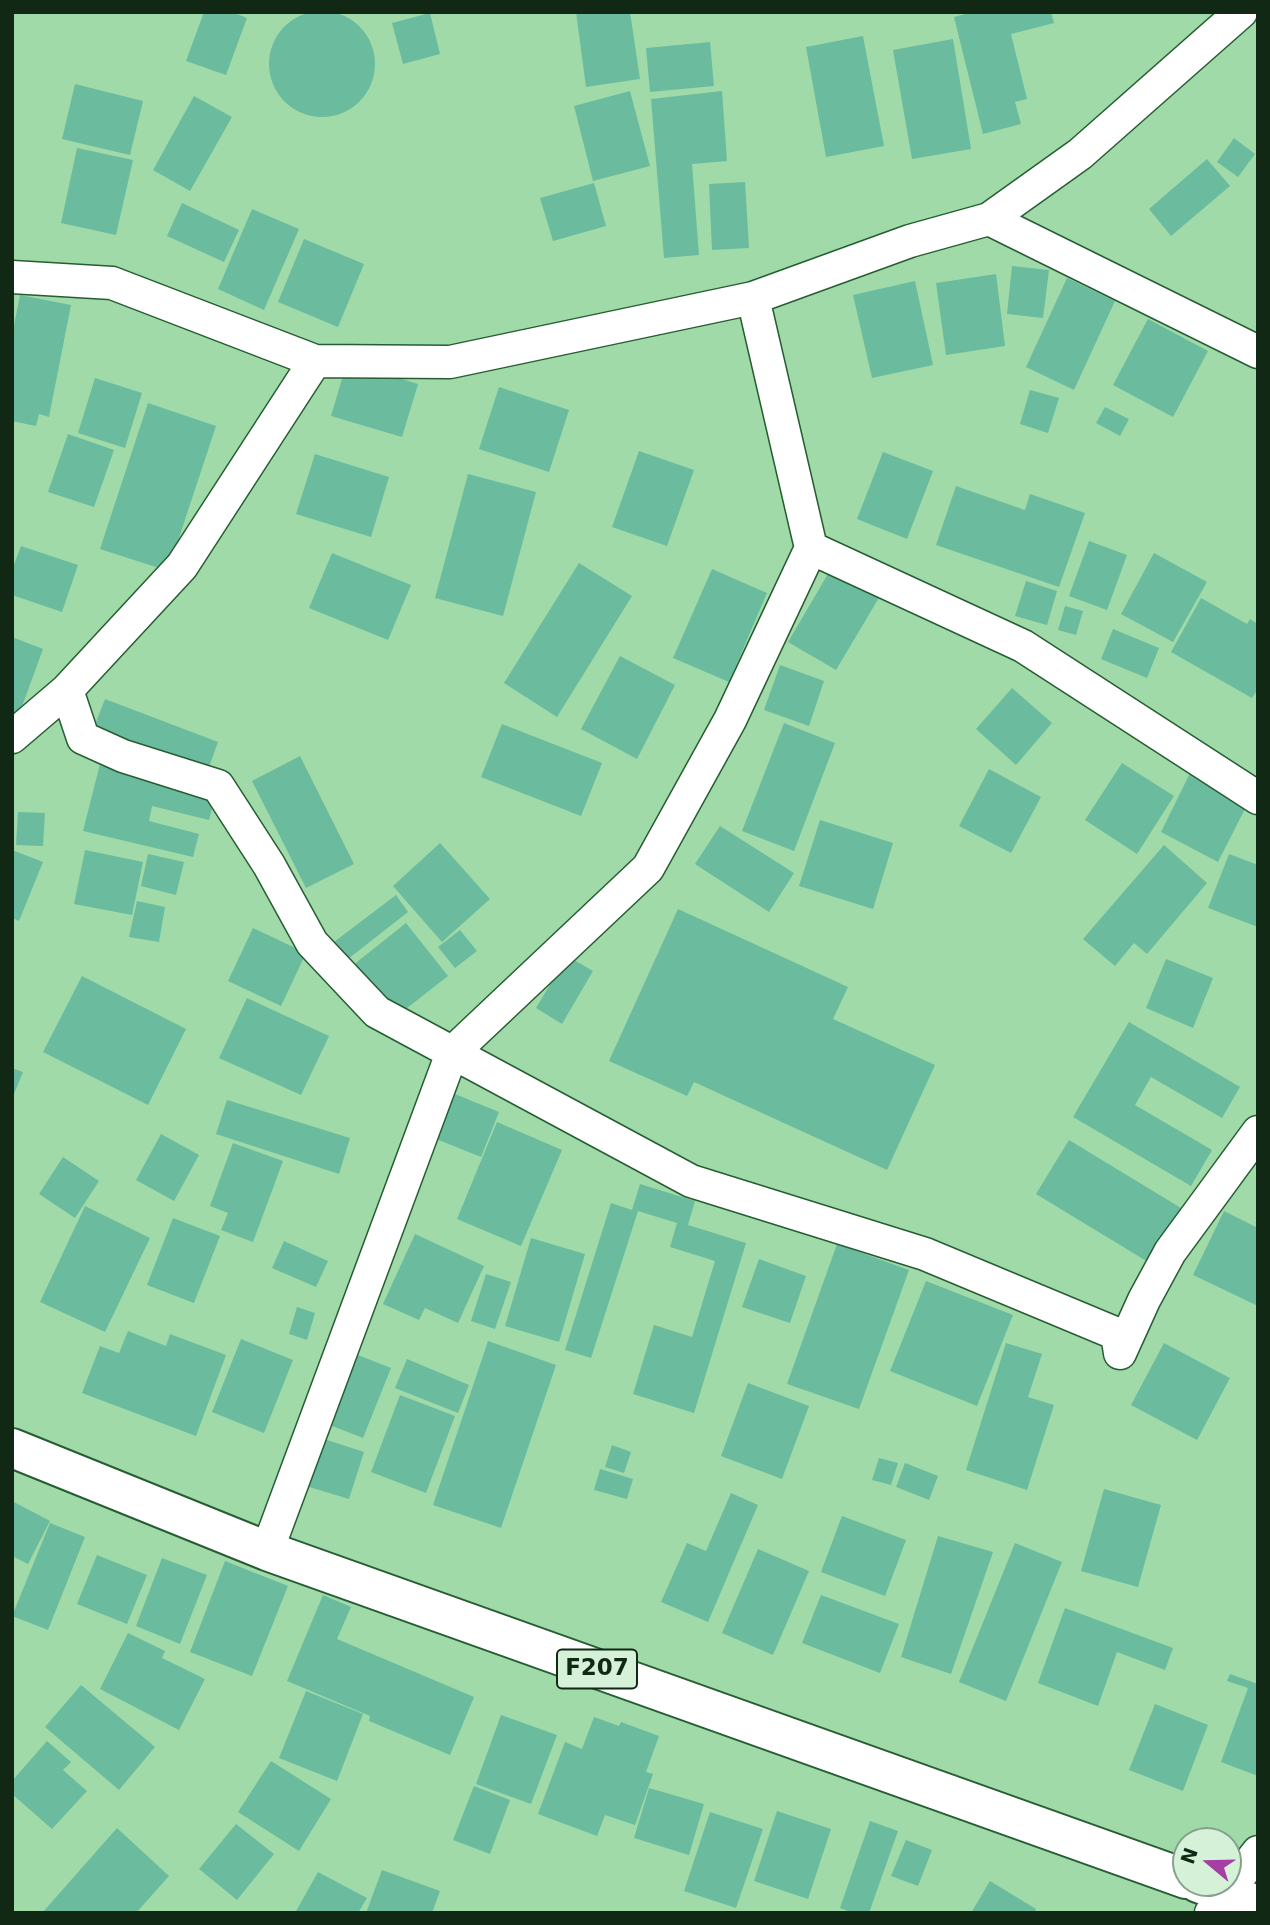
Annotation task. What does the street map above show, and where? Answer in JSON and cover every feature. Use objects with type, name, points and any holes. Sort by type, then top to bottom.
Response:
[{"type":"main road","name":"F207","points":[[12,1448],[267,1551],[1172,1874]]},
{"type":"street","points":[[12,277],[112,283],[315,361],[450,362],[753,298],[910,241],[989,219],[1080,155],[1241,12]]},
{"type":"street","points":[[989,219],[1258,352]]},
{"type":"street","points":[[267,1551],[452,1053],[648,868],[730,720],[811,548],[753,298]]},
{"type":"street","points":[[12,737],[67,690],[182,566],[315,361]]},
{"type":"street","points":[[811,548],[1023,646],[1258,798]]},
{"type":"street","points":[[67,690],[83,738],[123,756],[218,786],[269,865],[312,943],[377,1012],[691,1181],[925,1254],[1117,1334],[1120,1353],[1170,1252],[1258,1132]]},
{"type":"street","points":[[1223,1898],[1258,1852]]},
{"type":"building","points":[[322,11],[342,15],[359,27],[371,44],[375,64],[371,84],[359,101],[342,113],[322,117],[302,113],[285,101],[273,84],[269,64],[273,44],[285,27],[302,15]]},
{"type":"building","points":[[204,12],[232,12],[247,18],[226,75],[186,61]]},
{"type":"building","points":[[576,12],[630,12],[640,79],[586,87]]},
{"type":"building","points":[[973,12],[1051,12],[1054,23],[1011,34],[1027,99],[1015,102],[1021,124],[983,134],[954,17]]},
{"type":"building","points":[[430,13],[440,54],[403,64],[392,23]]},
{"type":"building","points":[[863,36],[884,146],[826,157],[806,47]]},
{"type":"building","points":[[953,39],[971,149],[912,159],[893,50]]},
{"type":"building","points":[[710,42],[714,86],[650,92],[646,48]]},
{"type":"building","points":[[75,84],[143,101],[130,155],[62,139]]},
{"type":"building","points":[[630,91],[650,166],[593,181],[574,106]]},
{"type":"building","points":[[722,91],[727,161],[692,164],[699,255],[664,258],[651,99]]},
{"type":"building","points":[[194,96],[232,117],[190,191],[153,170]]},
{"type":"building","points":[[1234,138],[1255,154],[1238,177],[1217,162]]},
{"type":"building","points":[[77,148],[133,160],[116,235],[61,223]]},
{"type":"building","points":[[1207,159],[1230,186],[1171,236],[1149,209]]},
{"type":"building","points":[[745,182],[749,248],[712,250],[709,184]]},
{"type":"building","points":[[594,183],[606,226],[553,241],[540,198]]},
{"type":"building","points":[[182,203],[239,230],[224,262],[167,236]]},
{"type":"building","points":[[252,209],[299,229],[264,310],[218,289]]},
{"type":"building","points":[[304,239],[364,264],[338,327],[278,302]]},
{"type":"building","points":[[1012,266],[1049,270],[1043,318],[1007,314]]},
{"type":"building","points":[[996,274],[1005,346],[946,355],[936,283]]},
{"type":"building","points":[[1067,278],[1115,301],[1074,390],[1026,367]]},
{"type":"building","points":[[915,281],[933,365],[872,378],[853,295]]},
{"type":"building","points":[[20,295],[71,305],[49,417],[39,414],[36,426],[12,421],[12,335]]},
{"type":"building","points":[[1148,319],[1208,351],[1173,417],[1113,385]]},
{"type":"building","points":[[347,362],[418,384],[402,437],[331,416]]},
{"type":"building","points":[[95,378],[142,393],[125,448],[78,433]]},
{"type":"building","points":[[499,387],[569,410],[549,472],[479,449]]},
{"type":"building","points":[[1030,390],[1059,398],[1048,433],[1020,424]]},
{"type":"building","points":[[148,403],[216,426],[168,571],[100,549]]},
{"type":"building","points":[[1105,407],[1129,419],[1120,436],[1096,423]]},
{"type":"building","points":[[68,434],[114,450],[94,507],[48,492]]},
{"type":"building","points":[[639,451],[694,470],[667,546],[612,527]]},
{"type":"building","points":[[883,452],[933,471],[907,539],[857,519]]},
{"type":"building","points":[[315,454],[389,477],[371,537],[296,514]]},
{"type":"building","points":[[468,474],[536,492],[503,616],[435,598]]},
{"type":"building","points":[[956,486],[1025,510],[1030,494],[1085,513],[1059,587],[936,545]]},
{"type":"building","points":[[1089,541],[1127,555],[1107,610],[1069,596]]},
{"type":"building","points":[[21,546],[78,565],[62,612],[12,595],[12,570]]},
{"type":"building","points":[[332,553],[411,585],[388,640],[309,608]]},
{"type":"building","points":[[1154,553],[1207,582],[1173,642],[1121,614]]},
{"type":"building","points":[[579,563],[632,596],[557,717],[504,683]]},
{"type":"building","points":[[832,567],[880,596],[836,670],[788,642]]},
{"type":"building","points":[[712,569],[767,593],[729,682],[673,658]]},
{"type":"building","points":[[1026,581],[1057,591],[1047,625],[1015,616]]},
{"type":"building","points":[[1201,598],[1247,624],[1250,619],[1258,624],[1258,689],[1252,698],[1171,652]]},
{"type":"building","points":[[1065,606],[1083,611],[1076,635],[1058,630]]},
{"type":"building","points":[[1113,629],[1159,648],[1147,678],[1101,659]]},
{"type":"building","points":[[12,637],[43,649],[16,723],[12,722]]},
{"type":"building","points":[[620,656],[675,685],[637,759],[581,729]]},
{"type":"building","points":[[780,665],[824,681],[809,726],[764,710]]},
{"type":"building","points":[[1012,688],[1052,723],[1016,765],[976,729]]},
{"type":"building","points":[[105,699],[218,742],[205,778],[91,735]]},
{"type":"building","points":[[784,723],[835,743],[794,851],[742,831]]},
{"type":"building","points":[[502,724],[602,763],[581,816],[481,777]]},
{"type":"building","points":[[102,756],[217,788],[209,820],[152,806],[149,821],[199,834],[193,857],[83,831]]},
{"type":"building","points":[[300,756],[354,864],[306,888],[252,781]]},
{"type":"building","points":[[1122,763],[1174,796],[1137,854],[1085,820]]},
{"type":"building","points":[[1194,765],[1252,795],[1218,862],[1161,832]]},
{"type":"building","points":[[989,769],[1041,797],[1011,853],[959,826]]},
{"type":"building","points":[[18,812],[45,813],[43,846],[16,845]]},
{"type":"building","points":[[820,820],[893,843],[873,909],[799,886]]},
{"type":"building","points":[[720,826],[794,873],[769,912],[695,864]]},
{"type":"building","points":[[440,843],[490,899],[442,942],[393,886]]},
{"type":"building","points":[[1164,845],[1207,883],[1147,954],[1134,943],[1115,966],[1083,939]]},
{"type":"building","points":[[12,850],[43,862],[19,921],[12,918]]},
{"type":"building","points":[[85,850],[143,862],[132,915],[74,904]]},
{"type":"building","points":[[148,854],[184,862],[176,895],[141,886]]},
{"type":"building","points":[[1229,854],[1258,865],[1258,927],[1208,908]]},
{"type":"building","points":[[396,895],[408,912],[348,959],[334,942]]},
{"type":"building","points":[[137,901],[165,907],[159,942],[129,937]]},
{"type":"building","points":[[678,909],[848,987],[833,1019],[935,1065],[887,1170],[694,1082],[687,1096],[609,1061]]},
{"type":"building","points":[[406,923],[448,976],[393,1019],[352,966]]},
{"type":"building","points":[[253,928],[306,953],[281,1006],[228,981]]},
{"type":"building","points":[[460,930],[477,951],[455,968],[438,947]]},
{"type":"building","points":[[567,956],[593,971],[562,1024],[536,1008]]},
{"type":"building","points":[[1166,959],[1213,978],[1193,1028],[1146,1008]]},
{"type":"building","points":[[82,976],[186,1029],[148,1105],[43,1052]]},
{"type":"building","points":[[247,998],[329,1036],[301,1095],[219,1058]]},
{"type":"building","points":[[1129,1022],[1240,1087],[1222,1118],[1151,1077],[1135,1105],[1212,1150],[1191,1186],[1073,1117]]},
{"type":"building","points":[[12,1068],[23,1072],[12,1099]]},
{"type":"building","points":[[455,1094],[499,1112],[481,1157],[436,1139]]},
{"type":"building","points":[[227,1100],[350,1138],[339,1174],[216,1134]]},
{"type":"building","points":[[497,1122],[562,1150],[521,1246],[457,1219]]},
{"type":"building","points":[[161,1134],[199,1155],[174,1201],[136,1180]]},
{"type":"building","points":[[1069,1140],[1181,1208],[1148,1262],[1036,1194]]},
{"type":"building","points":[[233,1143],[283,1161],[253,1242],[221,1230],[228,1213],[210,1206]]},
{"type":"building","points":[[63,1157],[99,1181],[75,1218],[39,1194]]},
{"type":"building","points":[[640,1184],[695,1201],[688,1225],[746,1243],[694,1413],[633,1394],[654,1325],[692,1337],[715,1261],[670,1247],[677,1223],[638,1211],[591,1358],[565,1350],[611,1203],[632,1210]]},
{"type":"building","points":[[85,1206],[150,1238],[105,1332],[40,1302]]},
{"type":"building","points":[[1224,1211],[1258,1228],[1258,1306],[1193,1275]]},
{"type":"building","points":[[173,1218],[220,1236],[194,1303],[147,1285]]},
{"type":"building","points":[[415,1234],[484,1266],[458,1323],[425,1308],[419,1320],[383,1304]]},
{"type":"building","points":[[531,1238],[585,1254],[559,1342],[505,1326]]},
{"type":"building","points":[[284,1241],[328,1261],[316,1287],[272,1268]]},
{"type":"building","points":[[837,1244],[909,1270],[859,1409],[787,1384]]},
{"type":"building","points":[[759,1259],[806,1276],[790,1323],[742,1307]]},
{"type":"building","points":[[486,1274],[511,1282],[495,1329],[471,1321]]},
{"type":"building","points":[[926,1281],[1013,1315],[977,1406],[890,1371]]},
{"type":"building","points":[[297,1307],[315,1313],[307,1340],[289,1334]]},
{"type":"building","points":[[128,1331],[166,1346],[170,1334],[226,1355],[196,1436],[82,1393],[100,1346],[119,1353]]},
{"type":"building","points":[[241,1339],[293,1360],[264,1433],[212,1412]]},
{"type":"building","points":[[488,1341],[556,1365],[501,1528],[433,1505]]},
{"type":"building","points":[[1006,1343],[1042,1354],[1028,1397],[1054,1405],[1027,1490],[966,1470]]},
{"type":"building","points":[[1164,1343],[1230,1378],[1197,1440],[1131,1405]]},
{"type":"building","points":[[345,1350],[391,1368],[363,1438],[317,1420]]},
{"type":"building","points":[[407,1359],[469,1385],[458,1413],[395,1388]]},
{"type":"building","points":[[748,1383],[809,1406],[782,1479],[721,1456]]},
{"type":"building","points":[[400,1395],[455,1416],[426,1493],[371,1472]]},
{"type":"building","points":[[321,1438],[364,1452],[349,1499],[306,1486]]},
{"type":"building","points":[[612,1445],[631,1452],[624,1473],[605,1467]]},
{"type":"building","points":[[879,1458],[898,1463],[891,1485],[872,1480]]},
{"type":"building","points":[[905,1463],[938,1476],[929,1500],[896,1487]]},
{"type":"building","points":[[600,1469],[633,1479],[627,1499],[594,1490]]},
{"type":"building","points":[[1104,1489],[1161,1505],[1138,1587],[1081,1571]]},
{"type":"building","points":[[731,1493],[758,1505],[708,1622],[661,1602],[687,1543],[706,1551]]},
{"type":"building","points":[[12,1501],[50,1521],[28,1564],[12,1556]]},
{"type":"building","points":[[842,1516],[906,1540],[885,1596],[821,1572]]},
{"type":"building","points":[[50,1523],[85,1537],[48,1630],[12,1616]]},
{"type":"building","points":[[938,1536],[993,1552],[951,1674],[901,1657]]},
{"type":"building","points":[[1015,1543],[1062,1562],[1006,1701],[959,1682]]},
{"type":"building","points":[[758,1549],[809,1571],[773,1655],[722,1633]]},
{"type":"building","points":[[97,1555],[147,1575],[127,1624],[77,1604]]},
{"type":"building","points":[[162,1558],[207,1575],[180,1644],[136,1626]]},
{"type":"building","points":[[225,1561],[288,1586],[252,1676],[190,1652]]},
{"type":"building","points":[[323,1595],[351,1607],[337,1639],[474,1697],[450,1755],[369,1721],[370,1716],[287,1681]]},
{"type":"building","points":[[821,1595],[899,1624],[880,1673],[802,1643]]},
{"type":"building","points":[[1065,1608],[1173,1648],[1165,1670],[1117,1652],[1098,1706],[1038,1683]]},
{"type":"building","points":[[128,1633],[165,1651],[162,1658],[205,1679],[179,1730],[100,1689]]},
{"type":"building","points":[[1230,1674],[1258,1684],[1258,1776],[1221,1762],[1248,1688],[1227,1681]]},
{"type":"building","points":[[81,1685],[155,1747],[119,1790],[45,1727]]},
{"type":"building","points":[[306,1691],[363,1714],[337,1781],[279,1758]]},
{"type":"building","points":[[1155,1704],[1208,1725],[1183,1791],[1129,1770]]},
{"type":"building","points":[[501,1715],[557,1735],[531,1804],[476,1784]]},
{"type":"building","points":[[594,1717],[619,1726],[621,1722],[659,1736],[646,1772],[653,1774],[635,1825],[605,1815],[597,1836],[538,1814],[565,1742],[582,1749]]},
{"type":"building","points":[[47,1741],[71,1762],[63,1770],[87,1791],[52,1829],[12,1794],[12,1781]]},
{"type":"building","points":[[271,1761],[331,1799],[299,1851],[238,1812]]},
{"type":"building","points":[[474,1786],[510,1800],[490,1854],[453,1840]]},
{"type":"building","points":[[649,1788],[704,1804],[689,1855],[634,1838]]},
{"type":"building","points":[[777,1811],[831,1829],[808,1899],[754,1881]]},
{"type":"building","points":[[710,1812],[763,1829],[736,1908],[684,1891]]},
{"type":"building","points":[[870,1821],[898,1831],[869,1913],[853,1913],[840,1908]]},
{"type":"building","points":[[236,1824],[274,1854],[237,1900],[199,1869]]},
{"type":"building","points":[[117,1828],[169,1876],[136,1913],[42,1913]]},
{"type":"building","points":[[906,1840],[932,1850],[918,1886],[891,1876]]},
{"type":"building","points":[[382,1870],[440,1891],[432,1913],[366,1913]]},
{"type":"building","points":[[318,1872],[367,1898],[358,1913],[295,1913]]},
{"type":"building","points":[[990,1881],[1036,1909],[1034,1913],[971,1913]]}]
